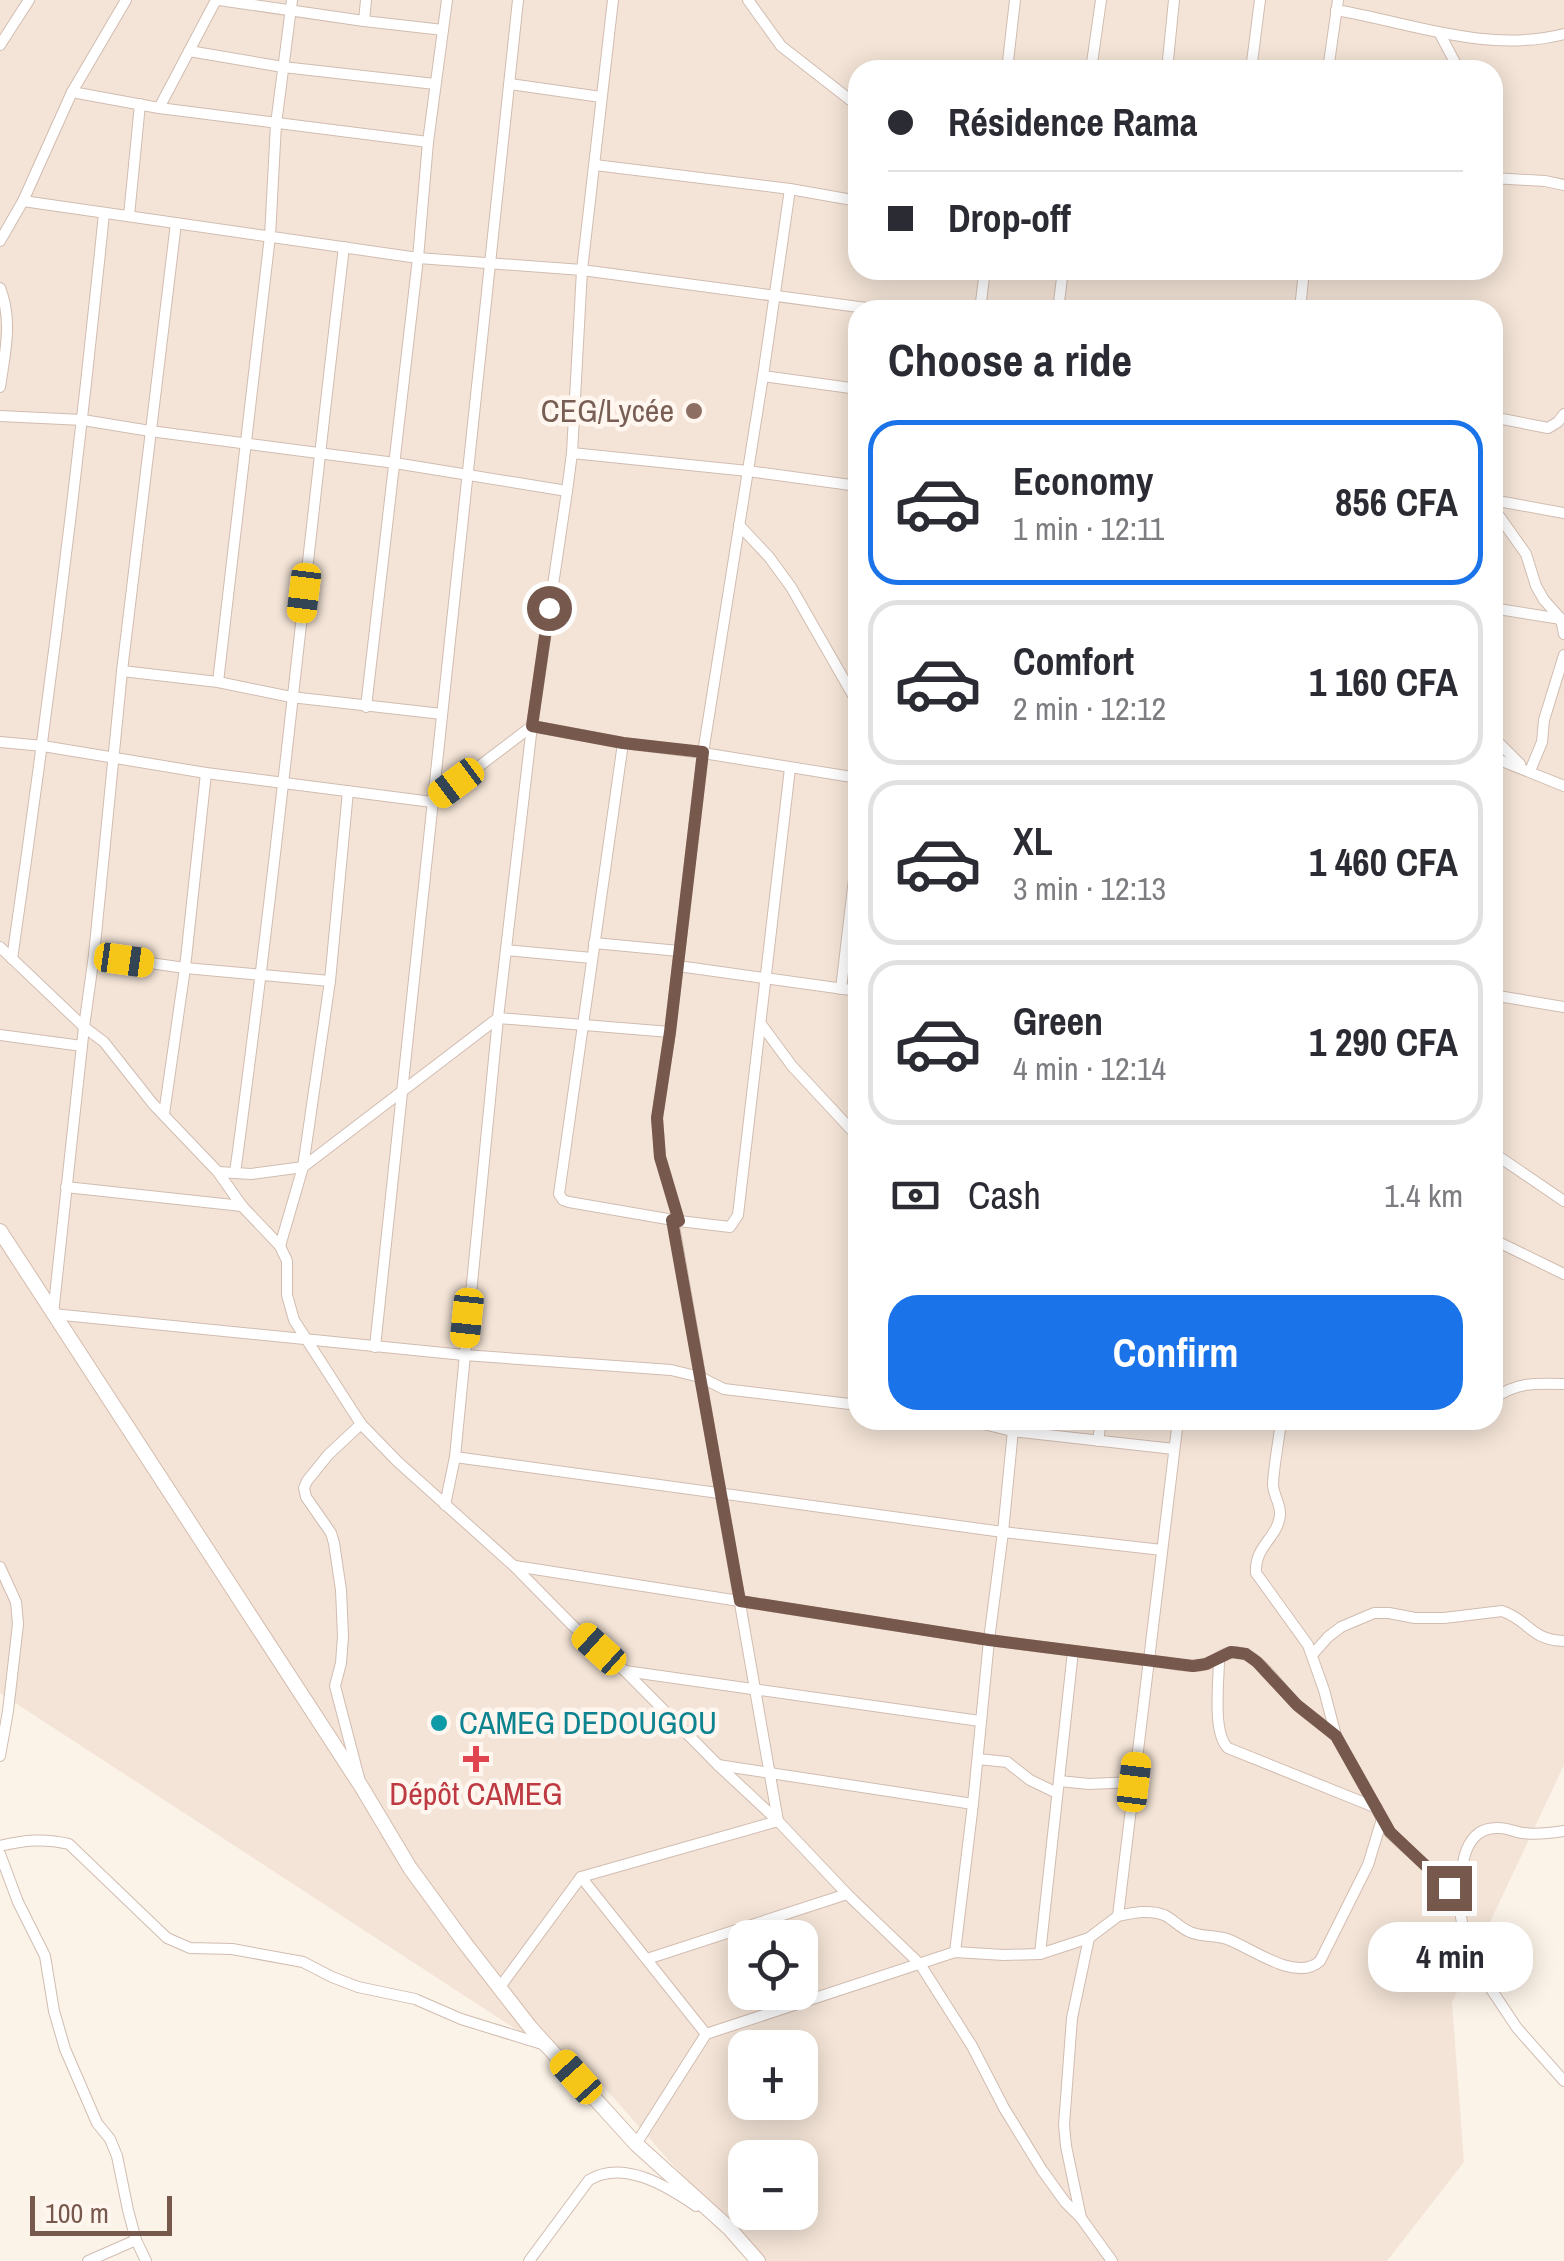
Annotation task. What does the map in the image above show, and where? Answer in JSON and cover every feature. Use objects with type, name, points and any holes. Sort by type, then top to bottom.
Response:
[{"type":"main road","points":[[0,1231],[361,1786],[410,1868],[530,2027],[636,2144],[728,2227]]},
{"type":"main road","points":[[731,2230],[758,2261]]},
{"type":"street","points":[[0,45],[29,0]]},
{"type":"street","points":[[0,240],[23,201],[72,92],[126,0]]},
{"type":"street","points":[[159,108],[218,0],[291,6],[364,22],[443,30]]},
{"type":"street","points":[[364,22],[366,0]]},
{"type":"street","points":[[366,707],[446,0]]},
{"type":"street","points":[[375,1347],[518,0]]},
{"type":"street","points":[[446,1506],[455,1457],[498,1018],[532,726],[572,453],[582,270],[613,0]]},
{"type":"street","points":[[748,0],[780,46],[848,98]]},
{"type":"street","points":[[1008,60],[1014,0]]},
{"type":"street","points":[[1092,60],[1101,0]]},
{"type":"street","points":[[1168,60],[1174,0]]},
{"type":"street","points":[[1253,60],[1260,0]]},
{"type":"street","points":[[1329,60],[1337,5],[1440,34],[1480,40],[1524,41],[1564,34]]},
{"type":"street","points":[[218,682],[270,236],[276,124],[291,6]]},
{"type":"street","points":[[1440,34],[1453,60]]},
{"type":"street","points":[[189,51],[283,67],[436,84]]},
{"type":"street","points":[[510,84],[601,97]]},
{"type":"street","points":[[72,92],[159,108],[428,142]]},
{"type":"street","points":[[129,216],[140,104]]},
{"type":"street","points":[[595,165],[848,199]]},
{"type":"street","points":[[1503,179],[1564,185]]},
{"type":"street","points":[[778,1821],[676,1221],[660,1157],[657,1118],[703,752],[790,189]]},
{"type":"street","points":[[23,201],[418,258],[582,270],[848,306]]},
{"type":"street","points":[[12,959],[43,746],[104,213]]},
{"type":"street","points":[[176,223],[122,671],[94,956],[52,1314],[375,1347],[672,1370],[700,1377],[724,1389],[848,1404]]},
{"type":"street","points":[[235,1173],[262,974],[344,247]]},
{"type":"street","points":[[0,288],[8,307],[0,387]]},
{"type":"street","points":[[764,376],[848,388]]},
{"type":"street","points":[[1503,419],[1548,428],[1564,414]]},
{"type":"street","points":[[0,416],[83,420],[566,491]]},
{"type":"street","points":[[572,453],[848,485]]},
{"type":"street","points":[[1503,505],[1564,513]]},
{"type":"street","points":[[1503,520],[1526,554],[1544,600],[1563,619],[1564,634]]},
{"type":"street","points":[[740,525],[791,587],[848,687]]},
{"type":"street","points":[[1503,610],[1563,619]]},
{"type":"street","points":[[1527,769],[1542,742],[1544,720],[1564,656]]},
{"type":"street","points":[[122,671],[218,682],[291,698],[442,714]]},
{"type":"street","points":[[0,742],[206,774],[432,802],[532,726],[848,777]]},
{"type":"street","points":[[623,743],[559,1194],[570,1202],[676,1221],[730,1227],[736,1221],[790,768]]},
{"type":"street","points":[[1503,746],[1527,769]]},
{"type":"street","points":[[1503,761],[1564,786]]},
{"type":"street","points":[[164,1114],[206,774]]},
{"type":"street","points":[[280,1246],[303,1168],[330,981],[348,790]]},
{"type":"street","points":[[841,989],[848,930]]},
{"type":"street","points":[[594,943],[680,951]]},
{"type":"street","points":[[0,947],[104,1042],[153,1104],[218,1172],[242,1206],[280,1246],[287,1261],[288,1303],[304,1339],[361,1424],[625,1672],[920,1964],[1042,2170],[1112,2261]]},
{"type":"street","points":[[506,950],[592,958]]},
{"type":"street","points":[[94,956],[330,981]]},
{"type":"street","points":[[678,966],[848,990]]},
{"type":"street","points":[[1503,997],[1564,1007]]},
{"type":"street","points":[[218,1172],[251,1174],[303,1168],[498,1018],[670,1032]]},
{"type":"street","points":[[761,1023],[792,1066],[848,1126]]},
{"type":"street","points":[[0,1035],[82,1046]]},
{"type":"street","points":[[1503,1159],[1564,1201]]},
{"type":"street","points":[[66,1187],[242,1206]]},
{"type":"street","points":[[1503,1244],[1564,1274]]},
{"type":"street","points":[[1503,1392],[1528,1384],[1564,1384]]},
{"type":"street","points":[[361,1424],[328,1455],[304,1488],[334,1542],[344,1636],[336,1686],[361,1786]]},
{"type":"street","points":[[955,1952],[1013,1430]]},
{"type":"street","points":[[1041,1430],[1174,1450]]},
{"type":"street","points":[[1098,1440],[1099,1430]]},
{"type":"street","points":[[1118,1916],[1177,1430]]},
{"type":"street","points":[[1280,1430],[1272,1487],[1280,1518],[1258,1554],[1256,1573],[1290,1617],[1312,1655],[1336,1736],[1390,1832],[1449,1888],[1459,1906]]},
{"type":"street","points":[[455,1457],[1162,1550]]},
{"type":"street","points":[[514,1566],[989,1640],[1193,1666],[1231,1652],[1251,1657],[1297,1705],[1336,1736]]},
{"type":"street","points":[[0,1567],[16,1602],[18,1624],[0,1756]]},
{"type":"street","points":[[1312,1655],[1341,1627],[1374,1613],[1444,1618],[1502,1611],[1542,1638],[1564,1640]]},
{"type":"street","points":[[1040,1954],[1072,1651]]},
{"type":"street","points":[[1218,1659],[1222,1744],[1380,1813]]},
{"type":"street","points":[[625,1672],[980,1721]]},
{"type":"street","points":[[978,1759],[1007,1762],[1030,1780],[1058,1787],[1134,1782]]},
{"type":"street","points":[[718,1765],[973,1804]]},
{"type":"street","points":[[636,2144],[706,2034],[955,1952],[1040,1954],[1089,1938],[1118,1916],[1151,1912],[1165,1915],[1193,1934],[1229,1940],[1285,1965],[1304,1969],[1316,1966],[1368,1864],[1380,1813]]},
{"type":"street","points":[[500,1987],[581,1877],[778,1821]]},
{"type":"street","points":[[1564,1832],[1524,1833],[1498,1828],[1478,1834],[1464,1857],[1459,1906],[1471,1960],[1517,2028],[1564,2081]]},
{"type":"street","points":[[0,1846],[50,1839],[69,1844],[167,1938],[178,1944],[303,1962],[358,1986],[415,2000],[461,2020],[542,2044],[621,2127]]},
{"type":"street","points":[[0,1854],[45,1956],[65,2048],[97,2124],[110,2139],[117,2156],[122,2190],[146,2261]]},
{"type":"street","points":[[581,1877],[706,2034]]},
{"type":"street","points":[[646,1959],[847,1894]]},
{"type":"street","points":[[1082,2218],[1064,2125],[1072,2018],[1089,1938]]},
{"type":"street","points":[[528,2261],[588,2180],[609,2171],[666,2186],[728,2227]]},
{"type":"street","points":[[88,2261],[136,2240]]},
{"type":"shaded area","points":[[0,0],[1564,0],[1564,1765],[1452,2003],[1464,2162],[1387,2261],[758,2261],[731,2230],[818,2230],[818,2140],[728,2140],[728,2227],[603,2086],[0,1693]]},
{"type":"place","name":"CEG/Lycée","points":[[694,411]]},
{"type":"place","name":"CAMEG DEDOUGOU","points":[[439,1723]]},
{"type":"place","name":"Dépôt CAMEG","points":[[476,1759]]},
{"type":"route","points":[[549,608],[532,726],[623,743],[703,752],[657,1118],[660,1157],[679,1221],[672,1220],[740,1601],[989,1640],[1193,1666],[1218,1659],[1226,1652],[1246,1654],[1297,1705],[1336,1736],[1390,1832],[1449,1888]]}]
